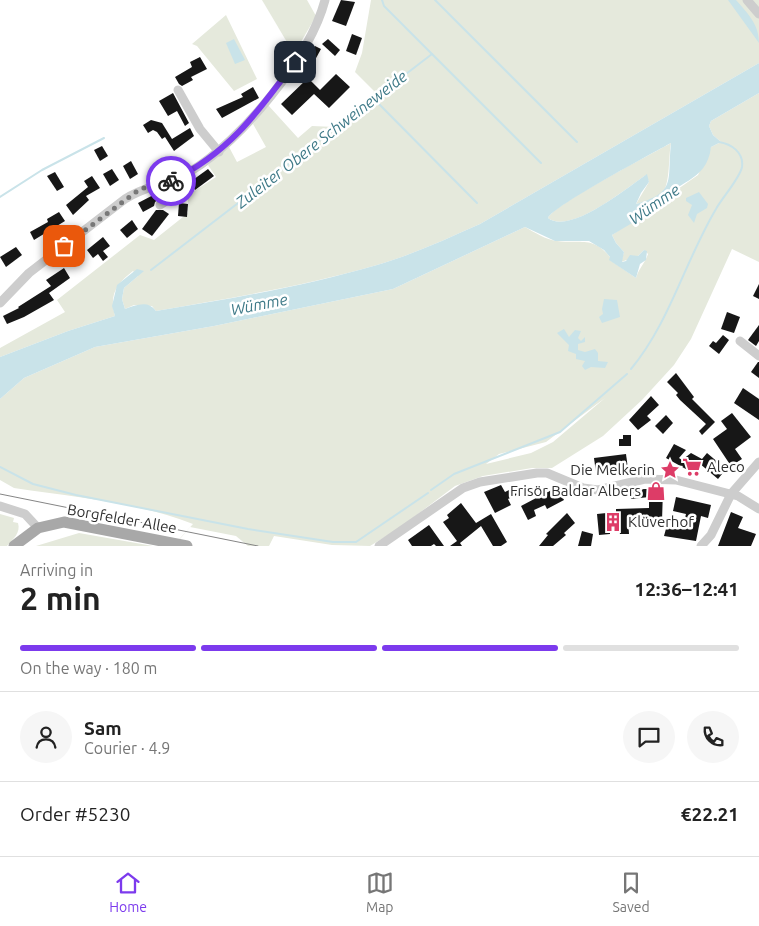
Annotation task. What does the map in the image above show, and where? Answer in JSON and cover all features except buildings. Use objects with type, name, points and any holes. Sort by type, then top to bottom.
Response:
[{"type":"main road","name":"Borgfelder Allee","points":[[38,528],[67,522],[187,546]]},
{"type":"main road","points":[[14,546],[38,528]]},
{"type":"street","points":[[0,303],[29,273],[125,199],[140,189],[164,183],[190,172],[219,152],[254,118],[295,62],[309,40],[322,13],[325,0]]},
{"type":"street","points":[[747,0],[759,14]]},
{"type":"street","points":[[178,90],[200,129],[219,152]]},
{"type":"street","points":[[160,205],[170,198],[164,183]]},
{"type":"street","points":[[740,341],[759,356]]},
{"type":"street","points":[[701,546],[711,535],[731,494],[759,462]]},
{"type":"street","points":[[379,546],[463,488],[480,482],[528,474],[547,473],[592,490],[605,490],[634,481],[659,478],[731,494],[759,508]]},
{"type":"street","points":[[0,506],[25,514],[38,528]]},
{"type":"shaded area","points":[[262,0],[307,0],[316,16],[294,54]]},
{"type":"shaded area","points":[[371,0],[759,0],[759,63],[480,224],[416,252],[377,265],[322,279],[156,311],[152,306],[134,305],[125,309],[122,299],[124,288],[138,276],[133,271],[115,290],[113,309],[115,316],[68,331],[0,357],[0,348],[65,312],[57,300],[140,235],[154,240],[188,213],[188,195],[216,177],[208,165],[229,147],[237,162],[266,147],[253,124],[268,105],[298,138],[312,126],[335,127],[371,98],[374,91],[355,72],[362,53]]},
{"type":"shaded area","points":[[226,15],[257,79],[234,91],[197,46],[192,44]]},
{"type":"shaded area","points":[[759,93],[759,262],[732,249],[691,339],[674,365],[642,400],[603,436],[552,468],[532,468],[483,476],[455,486],[398,529],[370,546],[332,545],[274,536],[269,546],[173,546],[193,524],[128,505],[14,488],[0,480],[0,399],[24,378],[95,347],[214,326],[393,289],[525,227],[540,236],[553,240],[586,242],[598,246],[610,257],[610,260],[636,278],[648,254],[644,250],[638,256],[621,262],[624,252],[612,235],[698,175],[711,147],[721,142],[713,135],[709,126],[711,121]],"holes":[[[605,398],[553,442],[531,453],[486,464],[499,454],[546,442]]]},
{"type":"shaded area","points":[[671,143],[666,187],[659,196],[636,204],[649,182],[646,175],[612,199],[584,215],[558,222],[548,218],[554,211],[585,191]]},
{"type":"shaded area","points":[[0,514],[14,518],[13,522],[18,523],[19,527],[14,538],[7,546],[0,546]]},
{"type":"shaded area","points":[[79,533],[153,546],[36,546]]},
{"type":"water","points":[[728,0],[736,0],[749,15],[757,30],[759,43]]},
{"type":"water","points":[[234,39],[245,60],[235,64],[226,43]]},
{"type":"water","name":"Wümme","points":[[759,63],[759,93],[711,121],[709,126],[713,135],[721,142],[711,147],[703,168],[674,190],[664,204],[612,235],[624,252],[622,262],[626,261],[630,255],[638,256],[644,250],[647,251],[646,260],[640,264],[636,278],[609,260],[610,257],[604,250],[589,241],[555,241],[525,227],[393,289],[214,326],[95,347],[24,378],[0,399],[0,357],[68,331],[115,316],[112,306],[117,285],[137,269],[144,271],[124,288],[122,299],[125,309],[146,304],[156,311],[212,302],[350,273],[403,256],[480,224]],"holes":[[[671,143],[669,176],[664,189],[658,195],[636,204],[649,182],[647,174],[613,199],[584,215],[558,222],[548,218],[584,192]]]},
{"type":"water","points":[[699,192],[708,204],[707,208],[697,214],[694,223],[688,215],[692,205],[686,201],[686,198]]},
{"type":"water","points":[[604,299],[617,300],[620,317],[602,323],[599,317],[603,314]]},
{"type":"water","points":[[564,329],[569,337],[575,330],[581,331],[578,338],[581,341],[585,337],[585,342],[578,344],[578,350],[585,352],[595,349],[598,353],[598,361],[608,362],[605,368],[591,367],[585,370],[582,366],[585,361],[576,359],[576,354],[568,351],[569,345],[557,333]]},
{"type":"pier","points":[[190,527],[236,536],[248,546],[174,546]]},
{"type":"waterway","points":[[382,0],[384,6],[541,163]]},
{"type":"waterway","points":[[435,0],[577,142]]},
{"type":"waterway","name":"Zuleiter Obere Schweineweide","points":[[151,270],[432,54]]},
{"type":"waterway","points":[[375,100],[477,203]]},
{"type":"waterway","points":[[0,197],[42,170],[104,138]]},
{"type":"waterway","points":[[631,369],[645,351],[667,311],[705,229],[719,204],[741,172],[742,162],[739,153],[732,147],[719,142]]},
{"type":"waterway","points":[[431,490],[454,474],[560,432],[627,374]]},
{"type":"waterway","points":[[0,467],[33,484],[76,495],[248,529],[333,542],[356,542],[428,493]]},
{"type":"tram line","points":[[0,494],[258,546]]},
{"type":"way so far","points":[[64,246],[140,189],[171,181]]},
{"type":"place","name":"Aleco","points":[[692,467]]},
{"type":"place","name":"Die Melkerin","points":[[670,470]]},
{"type":"place","name":"Frisör Baldar Albers","points":[[656,491]]},
{"type":"place","name":"Klüverhof","points":[[613,522]]},
{"type":"route","points":[[171,181],[190,172],[219,152],[254,118],[295,62]]}]
